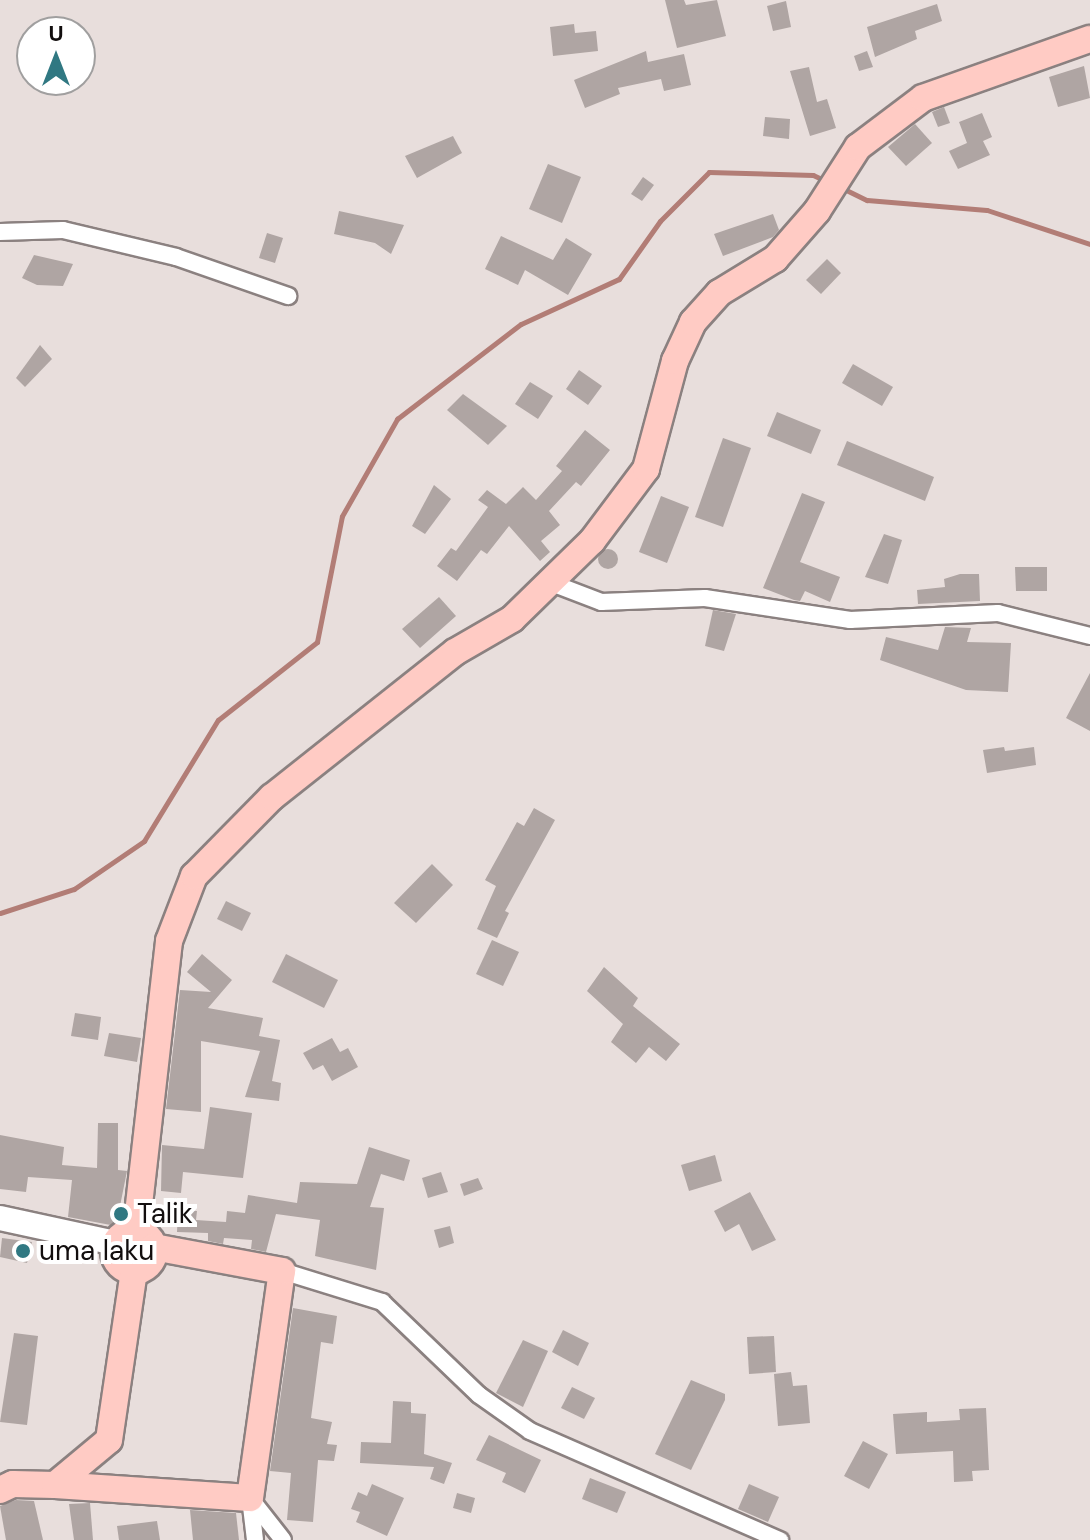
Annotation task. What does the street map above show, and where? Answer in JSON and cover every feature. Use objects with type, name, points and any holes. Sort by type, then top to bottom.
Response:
[{"type":"main road","points":[[55,1485],[109,1440],[134,1271],[120,1265],[136,1240],[169,941],[194,876],[272,797],[455,652],[512,619],[592,541],[640,480],[675,361],[701,310],[775,259],[817,211],[858,147],[923,98],[1090,39]]},
{"type":"main road","points":[[0,1490],[13,1484],[55,1485],[250,1498],[282,1271],[136,1240]]},
{"type":"street","points":[[0,232],[63,230],[176,257],[288,296]]},
{"type":"street","points":[[549,582],[601,602],[705,598],[850,620],[998,613],[1090,636]]},
{"type":"street","points":[[0,1218],[136,1240]]},
{"type":"street","points":[[282,1271],[382,1302],[479,1395],[530,1431],[780,1540]]},
{"type":"street","points":[[250,1498],[255,1540]]},
{"type":"street","points":[[250,1498],[283,1540]]},
{"type":"building","points":[[665,0],[684,0],[686,5],[717,0],[726,36],[677,48]]},
{"type":"building","points":[[786,1],[791,27],[773,31],[767,6]]},
{"type":"building","points":[[937,4],[942,21],[915,31],[917,39],[875,57],[867,27]]},
{"type":"building","points":[[574,24],[575,33],[596,31],[598,51],[553,56],[550,27]]},
{"type":"building","points":[[646,51],[648,62],[684,54],[691,85],[664,91],[661,79],[618,88],[620,94],[585,108],[574,80]]},
{"type":"building","points":[[867,51],[873,67],[859,71],[854,56]]},
{"type":"building","points":[[1084,66],[1090,98],[1058,107],[1049,77]]},
{"type":"building","points":[[809,67],[817,102],[827,99],[836,128],[810,136],[790,71]]},
{"type":"building","points":[[944,107],[950,123],[938,127],[932,112]]},
{"type":"building","points":[[982,113],[992,137],[983,141],[990,155],[958,169],[949,151],[967,143],[959,122]]},
{"type":"building","points":[[765,117],[790,119],[789,139],[763,136]]},
{"type":"building","points":[[915,124],[932,143],[906,166],[888,147]]},
{"type":"building","points":[[453,136],[462,153],[417,178],[405,156]]},
{"type":"building","points":[[548,164],[581,177],[562,223],[529,209]]},
{"type":"building","points":[[643,177],[654,185],[642,201],[631,194]]},
{"type":"building","points":[[339,211],[404,225],[391,254],[375,243],[334,234]]},
{"type":"building","points":[[773,214],[779,230],[773,237],[723,256],[714,234]]},
{"type":"building","points":[[267,233],[283,238],[275,263],[259,258]]},
{"type":"building","points":[[501,236],[553,260],[566,238],[592,254],[568,295],[525,270],[518,285],[485,269]]},
{"type":"building","points":[[34,255],[73,264],[63,286],[37,285],[22,278]]},
{"type":"building","points":[[827,259],[841,273],[821,294],[806,280]]},
{"type":"building","points":[[40,345],[52,359],[25,387],[16,378]]},
{"type":"building","points":[[853,364],[893,387],[882,406],[842,383]]},
{"type":"building","points":[[579,370],[602,386],[588,405],[566,389]]},
{"type":"building","points":[[530,382],[553,396],[538,419],[515,404]]},
{"type":"building","points":[[463,394],[507,426],[488,445],[447,410]]},
{"type":"building","points":[[777,412],[821,430],[811,454],[767,436]]},
{"type":"building","points":[[585,430],[610,450],[581,486],[576,482],[549,511],[560,525],[541,541],[550,552],[540,561],[509,526],[487,554],[481,550],[457,581],[437,566],[451,548],[456,551],[488,507],[478,500],[487,490],[506,504],[523,487],[536,500],[562,471],[556,466]]},
{"type":"building","points":[[723,438],[751,448],[723,527],[695,517]]},
{"type":"building","points":[[847,441],[934,477],[925,501],[837,465]]},
{"type":"building","points":[[434,485],[451,499],[425,534],[412,526]]},
{"type":"building","points":[[802,493],[825,502],[800,562],[840,577],[830,602],[805,591],[800,601],[763,588]]},
{"type":"building","points":[[661,496],[689,507],[667,563],[639,552]]},
{"type":"building","points":[[884,534],[902,540],[888,584],[865,577]]},
{"type":"building","points":[[604,549],[612,549],[618,559],[612,569],[604,569],[598,563],[598,555]]},
{"type":"building","points":[[1015,567],[1047,567],[1047,591],[1016,591]]},
{"type":"building","points":[[960,574],[979,574],[980,601],[918,604],[917,590],[945,587],[944,579]]},
{"type":"building","points":[[439,597],[456,616],[420,648],[402,629]]},
{"type":"building","points":[[713,610],[736,614],[724,651],[705,646]]},
{"type":"building","points":[[945,627],[971,628],[967,642],[1011,643],[1008,692],[966,690],[880,660],[886,637],[938,650]]},
{"type":"building","points":[[1090,673],[1090,731],[1066,718]]},
{"type":"building","points":[[1004,747],[1005,751],[1034,747],[1036,765],[987,773],[983,750]]},
{"type":"building","points":[[534,808],[555,820],[505,911],[509,913],[497,938],[477,929],[496,886],[485,880],[517,822],[524,826]]},
{"type":"building","points":[[432,864],[453,885],[416,923],[394,903]]},
{"type":"building","points":[[226,901],[251,913],[242,931],[217,919]]},
{"type":"building","points":[[492,940],[519,952],[503,986],[476,974]]},
{"type":"building","points":[[202,954],[232,980],[208,1008],[263,1018],[259,1036],[280,1040],[272,1081],[281,1083],[279,1101],[245,1097],[260,1051],[201,1041],[201,1112],[166,1109],[180,990],[211,992],[187,972]]},
{"type":"building","points":[[286,954],[338,980],[324,1008],[272,982]]},
{"type":"building","points":[[604,967],[638,998],[633,1006],[680,1044],[666,1061],[649,1047],[636,1063],[611,1042],[623,1024],[587,991]]},
{"type":"building","points":[[75,1013],[101,1017],[98,1040],[71,1036]]},
{"type":"building","points":[[109,1033],[141,1038],[137,1062],[104,1056]]},
{"type":"building","points":[[332,1038],[340,1052],[348,1048],[358,1067],[332,1081],[323,1065],[313,1070],[303,1053]]},
{"type":"building","points":[[210,1107],[252,1113],[243,1178],[183,1172],[181,1193],[161,1191],[162,1145],[204,1149]]},
{"type":"building","points":[[98,1123],[118,1123],[118,1170],[127,1171],[116,1226],[68,1217],[72,1180],[28,1177],[26,1192],[0,1189],[0,1135],[64,1147],[62,1165],[97,1168]]},
{"type":"building","points":[[369,1147],[410,1160],[404,1181],[381,1174],[370,1207],[384,1208],[376,1270],[315,1256],[320,1220],[276,1214],[266,1252],[251,1249],[252,1240],[224,1238],[223,1244],[208,1241],[208,1233],[177,1232],[178,1210],[197,1211],[196,1220],[226,1222],[227,1211],[245,1213],[248,1195],[297,1203],[300,1182],[357,1184]]},
{"type":"building","points":[[715,1155],[722,1181],[689,1191],[681,1165]]},
{"type":"building","points":[[441,1172],[448,1192],[428,1198],[422,1178]]},
{"type":"building","points":[[478,1178],[483,1189],[464,1196],[460,1184]]},
{"type":"building","points":[[750,1192],[776,1240],[752,1251],[739,1224],[725,1232],[714,1211]]},
{"type":"building","points":[[450,1226],[454,1243],[439,1248],[434,1230]]},
{"type":"building","points":[[2,1238],[32,1242],[27,1263],[0,1257]]},
{"type":"building","points":[[293,1308],[337,1316],[333,1344],[321,1342],[311,1418],[332,1422],[327,1444],[337,1445],[334,1461],[318,1460],[313,1522],[287,1520],[291,1473],[270,1471]]},
{"type":"building","points":[[563,1330],[589,1343],[578,1366],[552,1352]]},
{"type":"building","points":[[14,1333],[38,1336],[27,1425],[0,1422]]},
{"type":"building","points":[[774,1336],[776,1372],[749,1374],[747,1337]]},
{"type":"building","points":[[523,1340],[548,1351],[523,1407],[496,1393]]},
{"type":"building","points":[[791,1372],[793,1386],[807,1385],[810,1423],[778,1426],[774,1374]]},
{"type":"building","points":[[691,1380],[725,1394],[725,1400],[691,1470],[655,1454]]},
{"type":"building","points":[[572,1387],[595,1398],[584,1419],[561,1408]]},
{"type":"building","points":[[393,1401],[411,1402],[411,1413],[426,1414],[424,1454],[452,1463],[444,1484],[430,1479],[434,1467],[360,1463],[361,1442],[391,1443]]},
{"type":"building","points":[[986,1408],[989,1470],[972,1471],[973,1481],[954,1482],[953,1451],[896,1454],[893,1414],[927,1412],[927,1422],[960,1420],[959,1409]]},
{"type":"building","points":[[489,1435],[541,1460],[525,1493],[502,1482],[506,1473],[476,1460]]},
{"type":"building","points":[[863,1441],[888,1454],[869,1489],[844,1476]]},
{"type":"building","points":[[590,1478],[626,1492],[617,1513],[582,1499]]},
{"type":"building","points":[[372,1484],[404,1498],[387,1536],[356,1522],[360,1512],[351,1509],[358,1492],[367,1496]]},
{"type":"building","points":[[749,1484],[779,1497],[768,1522],[738,1509]]},
{"type":"building","points":[[457,1493],[475,1498],[471,1513],[453,1508]]},
{"type":"building","points":[[16,1500],[34,1501],[43,1540],[6,1540],[0,1506]]},
{"type":"building","points":[[90,1503],[93,1540],[74,1540],[69,1504]]},
{"type":"building","points":[[190,1510],[236,1513],[239,1540],[193,1540]]},
{"type":"building","points":[[157,1521],[160,1540],[119,1540],[117,1526]]},
{"type":"waterway","points":[[0,913],[74,889],[144,841],[218,720],[317,642],[342,516],[397,419],[521,324],[619,279],[660,221],[709,172],[813,175],[828,182]]},
{"type":"waterway","points":[[840,187],[867,200],[987,210],[1090,244]]},
{"type":"place","name":"Talik","points":[[121,1214]]},
{"type":"place","name":"uma laku","points":[[23,1251]]}]
